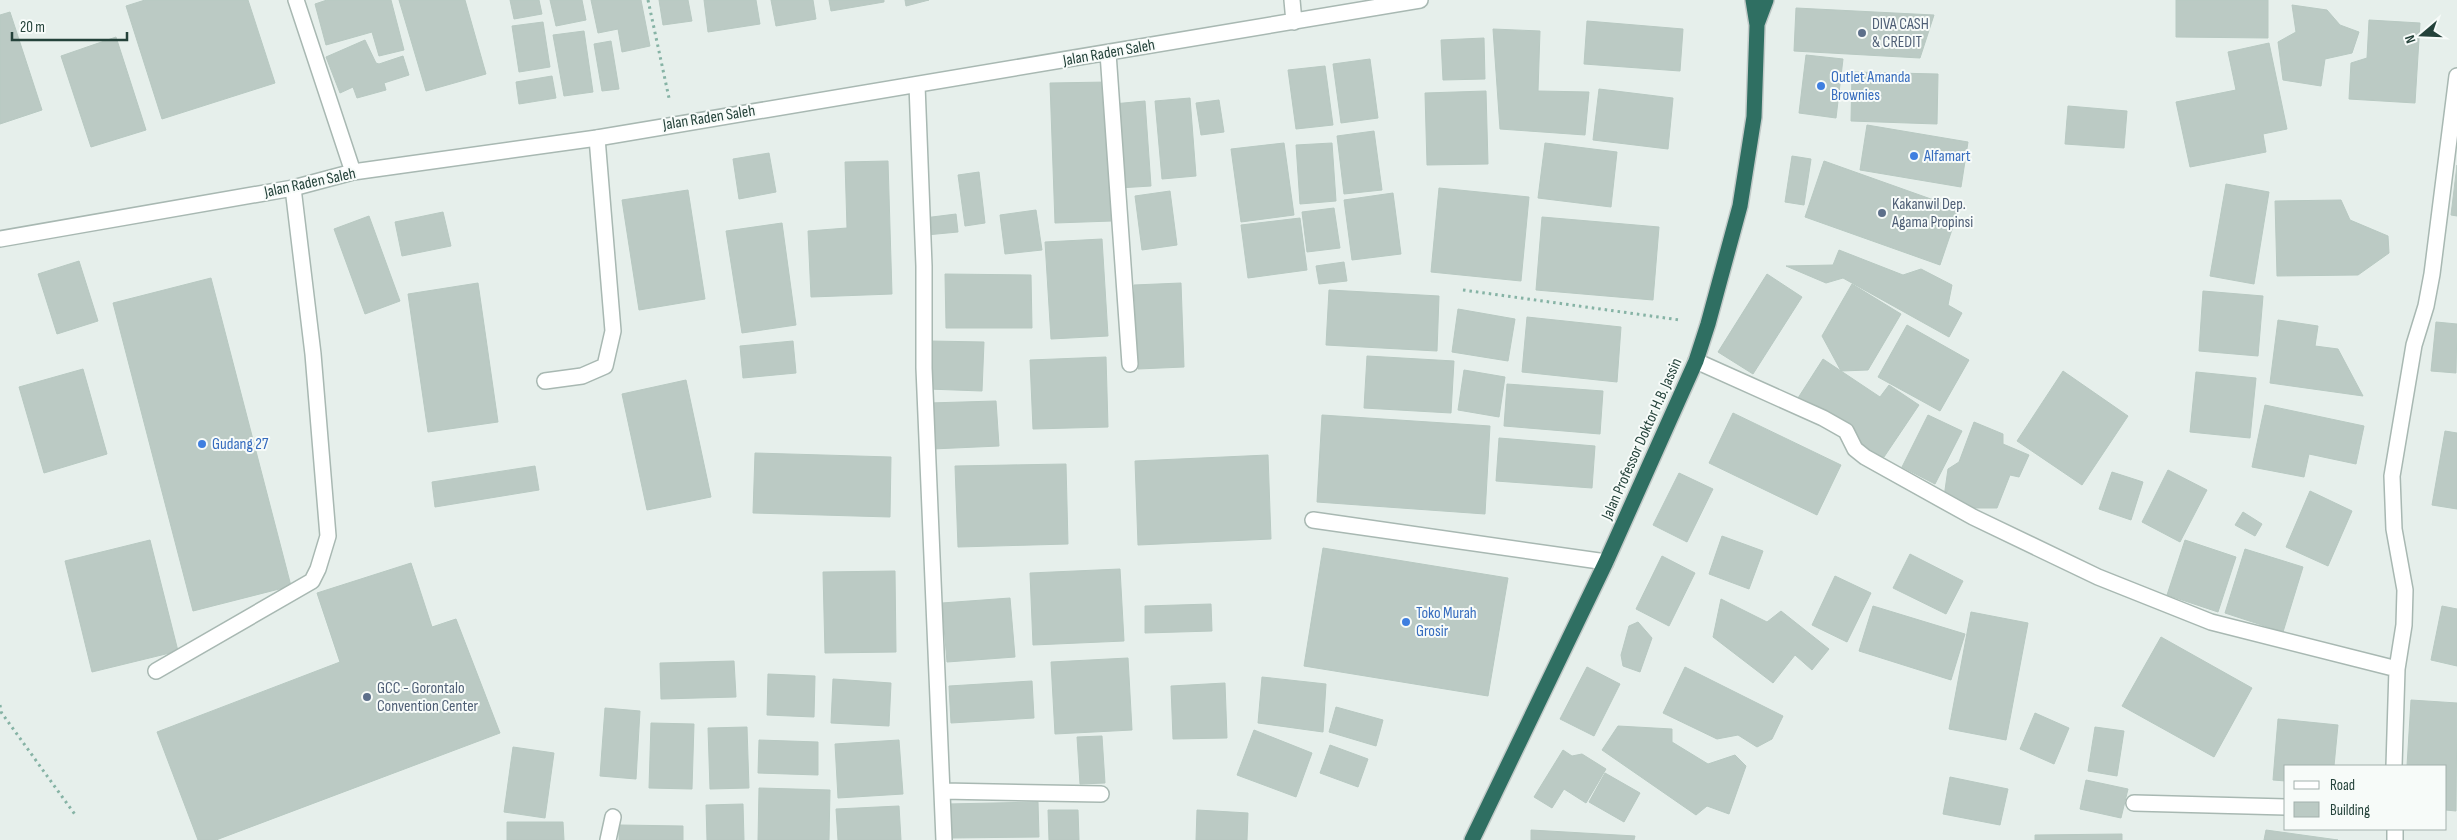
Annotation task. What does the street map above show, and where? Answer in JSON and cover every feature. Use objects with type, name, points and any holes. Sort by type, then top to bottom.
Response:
[{"type":"highway","name":"Jalan Professor Doktor H.B. Jassin","points":[[1472,840],[1606,562],[1696,361],[1740,206],[1754,117],[1756,25],[1753,0]]},
{"type":"highway","name":"Jalan Professor Doktor H.B. Jassin","points":[[1756,25],[1766,0]]},
{"type":"street","points":[[296,0],[353,172]]},
{"type":"street","points":[[1292,0],[1294,22]]},
{"type":"street","name":"Jalan Raden Saleh","points":[[0,239],[293,188],[353,172],[597,138],[675,123],[917,85],[1420,0]]},
{"type":"street","points":[[1108,53],[1130,364]]},
{"type":"street","points":[[2394,765],[2397,669],[2404,625],[2405,590],[2394,529],[2392,476],[2414,345],[2426,306],[2432,274],[2457,76]]},
{"type":"street","points":[[917,85],[924,266],[924,368],[944,840]]},
{"type":"street","points":[[545,381],[582,376],[605,366],[613,331],[597,138]]},
{"type":"street","points":[[156,671],[312,581],[318,569],[328,536],[313,354],[293,188]]},
{"type":"street","points":[[1696,361],[1823,418],[1846,431],[1855,449],[1865,457],[1973,517],[2098,577],[2211,622],[2397,669]]},
{"type":"street","points":[[1313,520],[1606,562]]},
{"type":"street","points":[[943,791],[1102,794]]},
{"type":"street","points":[[2134,803],[2284,807]]},
{"type":"street","points":[[608,840],[613,817]]},
{"type":"path","points":[[648,0],[675,123]]},
{"type":"path","points":[[1462,290],[1708,324]]},
{"type":"path","points":[[0,705],[1,712],[76,816]]},
{"type":"building","points":[[145,0],[248,0],[275,83],[162,119],[126,6]]},
{"type":"building","points":[[327,0],[391,0],[404,50],[379,56],[372,32],[326,45],[315,4]]},
{"type":"building","points":[[399,0],[465,0],[486,74],[426,91]]},
{"type":"building","points":[[510,0],[539,0],[542,14],[514,19]]},
{"type":"building","points":[[550,0],[582,0],[586,20],[556,26]]},
{"type":"building","points":[[591,0],[641,0],[650,46],[622,52],[618,29],[598,33]]},
{"type":"building","points":[[659,0],[688,0],[692,21],[663,25]]},
{"type":"building","points":[[704,0],[756,0],[760,24],[708,32]]},
{"type":"building","points":[[771,0],[813,0],[816,19],[776,26]]},
{"type":"building","points":[[829,0],[884,0],[884,2],[831,11]]},
{"type":"building","points":[[905,0],[929,0],[906,6]]},
{"type":"building","points":[[2176,0],[2268,0],[2268,38],[2176,37]]},
{"type":"building","points":[[2292,5],[2327,10],[2340,25],[2359,32],[2352,53],[2325,59],[2321,86],[2283,80],[2278,42],[2296,32]]},
{"type":"building","name":"DIVA CASH & CREDIT","points":[[1796,8],[1934,15],[1920,58],[1794,51]]},
{"type":"building","points":[[10,12],[42,110],[0,124],[0,15]]},
{"type":"building","points":[[2369,20],[2420,23],[2415,103],[2349,99],[2351,63],[2367,58]]},
{"type":"building","points":[[1587,21],[1683,29],[1680,71],[1584,64]]},
{"type":"building","points":[[543,22],[550,67],[519,72],[512,26]]},
{"type":"building","points":[[1493,29],[1540,31],[1538,91],[1589,92],[1585,135],[1500,129]]},
{"type":"building","points":[[584,31],[593,92],[564,96],[553,35]]},
{"type":"building","points":[[116,37],[146,130],[91,147],[61,56]]},
{"type":"building","points":[[1484,38],[1485,79],[1443,80],[1441,40]]},
{"type":"building","points":[[365,40],[376,63],[379,64],[403,56],[409,75],[384,83],[386,90],[357,98],[353,87],[340,93],[326,57]]},
{"type":"building","points":[[611,41],[619,89],[602,91],[594,44]]},
{"type":"building","points":[[2269,43],[2287,129],[2263,134],[2266,152],[2190,167],[2176,102],[2236,90],[2228,52]]},
{"type":"building","name":"Outlet Amanda Brownies","points":[[1806,55],[1843,59],[1836,118],[1799,113]]},
{"type":"building","points":[[1370,59],[1378,118],[1341,123],[1333,64]]},
{"type":"building","points":[[1325,66],[1333,125],[1296,129],[1288,70]]},
{"type":"building","points":[[1852,72],[1938,74],[1937,124],[1851,121]]},
{"type":"building","points":[[552,76],[556,98],[519,104],[516,82]]},
{"type":"building","points":[[1108,82],[1112,221],[1055,223],[1050,83]]},
{"type":"building","points":[[1599,89],[1673,98],[1668,149],[1593,140]]},
{"type":"building","points":[[1486,91],[1488,164],[1427,165],[1425,93]]},
{"type":"building","points":[[1190,98],[1196,176],[1162,179],[1155,101]]},
{"type":"building","points":[[1219,100],[1224,132],[1201,135],[1196,103]]},
{"type":"building","points":[[1145,101],[1151,186],[1118,188],[1113,104]]},
{"type":"building","points":[[2068,106],[2127,111],[2124,148],[2065,144]]},
{"type":"building","name":"Alfamart","points":[[1867,125],[1968,142],[1961,187],[1860,170]]},
{"type":"building","points":[[1374,131],[1382,190],[1344,194],[1337,136]]},
{"type":"building","points":[[1284,143],[1294,215],[1241,222],[1231,149]]},
{"type":"building","points":[[1332,143],[1336,201],[1300,204],[1296,145]]},
{"type":"building","points":[[1545,143],[1617,152],[1611,207],[1538,198]]},
{"type":"building","points":[[769,153],[776,192],[739,199],[733,159]]},
{"type":"building","points":[[1792,156],[1811,159],[1804,205],[1785,202]]},
{"type":"building","points":[[888,161],[892,294],[811,297],[808,231],[847,228],[845,162]]},
{"type":"building","name":"Kakanwil Dep. Agama Propinsi","points":[[1824,161],[1959,209],[1940,265],[1805,217]]},
{"type":"building","points":[[2457,165],[2457,216],[2451,215]]},
{"type":"building","points":[[979,172],[985,223],[965,226],[958,175]]},
{"type":"building","points":[[2226,184],[2269,192],[2254,284],[2210,276]]},
{"type":"building","points":[[1439,188],[1529,197],[1521,281],[1431,272]]},
{"type":"building","points":[[688,190],[705,299],[639,310],[622,200]]},
{"type":"building","points":[[1170,191],[1177,245],[1142,250],[1135,196]]},
{"type":"building","points":[[1393,193],[1401,254],[1352,260],[1344,200]]},
{"type":"building","points":[[2341,200],[2350,220],[2388,236],[2389,253],[2358,275],[2277,276],[2275,201]]},
{"type":"building","points":[[1334,208],[1340,248],[1307,252],[1302,212]]},
{"type":"building","points":[[1036,210],[1042,250],[1005,254],[1000,215]]},
{"type":"building","points":[[443,212],[451,246],[402,256],[395,222]]},
{"type":"building","points":[[956,214],[958,232],[926,235],[924,218]]},
{"type":"building","points":[[369,216],[400,301],[365,314],[334,229]]},
{"type":"building","points":[[1542,217],[1659,227],[1653,300],[1536,290]]},
{"type":"building","points":[[1300,218],[1307,270],[1248,278],[1241,225]]},
{"type":"building","points":[[782,223],[796,325],[742,333],[726,231]]},
{"type":"building","points":[[1102,239],[1108,336],[1051,339],[1045,242]]},
{"type":"building","points":[[1839,250],[1903,275],[1921,269],[1952,285],[1948,305],[1962,313],[1949,337],[1843,278],[1826,283],[1786,266],[1833,265]]},
{"type":"building","points":[[79,261],[98,321],[57,334],[38,274]]},
{"type":"building","points":[[1344,262],[1347,281],[1319,284],[1316,266]]},
{"type":"building","points":[[945,274],[1031,275],[1032,328],[946,328]]},
{"type":"building","points":[[1767,274],[1802,297],[1753,374],[1718,352]]},
{"type":"building","name":"Gudang 27","points":[[211,278],[291,586],[193,611],[113,303]]},
{"type":"building","points":[[478,283],[498,422],[428,432],[408,294]]},
{"type":"building","points":[[1181,283],[1184,367],[1138,369],[1134,285]]},
{"type":"building","points":[[1852,284],[1901,314],[1868,370],[1841,371],[1822,336]]},
{"type":"building","points":[[1329,290],[1439,296],[1437,351],[1326,345]]},
{"type":"building","points":[[2203,291],[2263,296],[2258,356],[2199,351]]},
{"type":"building","points":[[1458,309],[1515,319],[1508,361],[1452,352]]},
{"type":"building","points":[[1527,317],[1621,327],[1617,382],[1522,372]]},
{"type":"building","points":[[2278,320],[2318,326],[2315,346],[2338,349],[2363,396],[2270,383]]},
{"type":"building","points":[[2436,322],[2457,324],[2456,373],[2431,371]]},
{"type":"building","points":[[1907,325],[1969,360],[1940,411],[1878,377]]},
{"type":"building","points":[[793,341],[796,373],[743,378],[740,346]]},
{"type":"building","points":[[930,341],[984,342],[982,391],[928,389]]},
{"type":"building","points":[[1367,356],[1454,361],[1451,413],[1364,408]]},
{"type":"building","points":[[1106,357],[1108,427],[1033,429],[1030,360]]},
{"type":"building","points":[[1823,359],[1880,397],[1889,385],[1919,405],[1884,457],[1856,449],[1851,432],[1798,398]]},
{"type":"building","points":[[83,369],[107,454],[44,473],[19,387]]},
{"type":"building","points":[[1464,370],[1505,377],[1499,417],[1458,410]]},
{"type":"building","points":[[2063,371],[2128,416],[2082,485],[2017,441]]},
{"type":"building","points":[[2196,372],[2256,378],[2250,438],[2190,432]]},
{"type":"building","points":[[686,380],[711,497],[647,510],[622,394]]},
{"type":"building","points":[[1507,384],[1603,391],[1600,434],[1504,426]]},
{"type":"building","points":[[996,401],[999,446],[932,449],[929,403]]},
{"type":"building","points":[[2265,405],[2364,426],[2356,464],[2309,454],[2304,477],[2252,467]]},
{"type":"building","points":[[1733,413],[1841,465],[1817,515],[1709,463]]},
{"type":"building","points":[[1322,415],[1490,426],[1485,514],[1317,502]]},
{"type":"building","points":[[1928,415],[1962,431],[1935,484],[1902,467]]},
{"type":"building","points":[[1974,422],[2003,434],[2003,444],[2029,455],[2019,477],[2010,475],[1997,508],[1962,508],[1944,497],[1948,469],[1959,462]]},
{"type":"building","points":[[2445,431],[2457,433],[2457,509],[2432,505]]},
{"type":"building","points":[[1499,438],[1595,446],[1592,488],[1496,481]]},
{"type":"building","points":[[755,453],[891,457],[890,517],[753,513]]},
{"type":"building","points":[[1268,455],[1271,539],[1138,545],[1135,461]]},
{"type":"building","points":[[1066,464],[1068,544],[958,547],[955,466]]},
{"type":"building","points":[[535,466],[539,490],[435,507],[432,482]]},
{"type":"building","points":[[2168,470],[2207,490],[2180,542],[2142,522]]},
{"type":"building","points":[[2112,472],[2143,482],[2131,520],[2099,509]]},
{"type":"building","points":[[1679,473],[1713,489],[1687,542],[1653,525]]},
{"type":"building","points":[[2310,491],[2352,511],[2328,566],[2286,547]]},
{"type":"building","points":[[2243,512],[2262,524],[2255,536],[2235,525]]},
{"type":"building","points":[[1722,536],[1763,551],[1749,589],[1709,574]]},
{"type":"building","points":[[150,540],[178,651],[92,672],[65,561]]},
{"type":"building","points":[[2185,540],[2236,557],[2218,612],[2167,595]]},
{"type":"building","name":"Toko Murah Grosir","points":[[1323,548],[1508,578],[1488,696],[1304,666]]},
{"type":"building","points":[[2245,549],[2303,567],[2283,632],[2225,613]]},
{"type":"building","points":[[1910,554],[1963,581],[1946,614],[1893,588]]},
{"type":"building","points":[[1662,556],[1695,573],[1669,626],[1636,609]]},
{"type":"building","name":"GCC - Gorontalo Convention Center","points":[[411,563],[432,627],[456,619],[500,733],[216,840],[198,840],[157,732],[340,662],[317,593]]},
{"type":"building","points":[[1120,569],[1124,641],[1033,645],[1030,573]]},
{"type":"building","points":[[895,571],[896,652],[825,653],[823,572]]},
{"type":"building","points":[[1835,576],[1871,593],[1847,642],[1812,625]]},
{"type":"building","points":[[1010,598],[1015,657],[947,662],[942,603]]},
{"type":"building","points":[[1721,599],[1767,622],[1781,611],[1829,649],[1812,670],[1795,655],[1773,683],[1713,637]]},
{"type":"building","points":[[1211,604],[1212,631],[1145,633],[1145,606]]},
{"type":"building","points":[[1873,606],[1965,634],[1951,680],[1859,651]]},
{"type":"building","points":[[2442,606],[2457,609],[2457,666],[2431,660]]},
{"type":"building","points":[[1971,612],[2028,623],[2006,740],[1949,729]]},
{"type":"building","points":[[1638,622],[1652,638],[1640,672],[1623,666],[1621,655],[1629,626]]},
{"type":"building","points":[[2161,637],[2252,688],[2214,757],[2122,706]]},
{"type":"building","points":[[1128,658],[1132,730],[1055,734],[1051,662]]},
{"type":"building","points":[[734,661],[736,697],[661,699],[660,663]]},
{"type":"building","points":[[1587,667],[1620,684],[1594,736],[1560,719]]},
{"type":"building","points":[[1685,667],[1783,716],[1772,739],[1757,747],[1738,735],[1717,739],[1663,713]]},
{"type":"building","points":[[768,674],[815,676],[814,717],[767,715]]},
{"type":"building","points":[[1262,677],[1326,684],[1323,732],[1258,723]]},
{"type":"building","points":[[833,679],[891,683],[889,726],[831,723]]},
{"type":"building","points":[[1032,681],[1034,718],[951,723],[949,686]]},
{"type":"building","points":[[1225,683],[1227,738],[1173,739],[1171,686]]},
{"type":"building","points":[[2411,700],[2457,703],[2456,811],[2447,810],[2447,765],[2407,765]]},
{"type":"building","points":[[1336,707],[1383,720],[1376,746],[1329,732]]},
{"type":"building","points":[[605,708],[640,711],[636,779],[600,776]]},
{"type":"building","points":[[2035,713],[2069,728],[2054,764],[2020,749]]},
{"type":"building","points":[[2278,719],[2338,725],[2334,765],[2284,765],[2284,781],[2273,780]]},
{"type":"building","points":[[651,723],[694,724],[692,789],[649,788]]},
{"type":"building","points":[[1618,726],[1672,729],[1672,742],[1708,764],[1735,755],[1746,766],[1729,814],[1707,806],[1696,815],[1602,750]]},
{"type":"building","points":[[747,727],[749,788],[710,789],[708,728]]},
{"type":"building","points":[[2095,727],[2124,731],[2117,776],[2088,771]]},
{"type":"building","points":[[1254,730],[1312,753],[1296,797],[1237,775]]},
{"type":"building","points":[[1102,736],[1105,783],[1080,784],[1077,737]]},
{"type":"building","points":[[759,740],[818,742],[818,775],[758,773]]},
{"type":"building","points":[[899,740],[903,794],[838,798],[835,744]]},
{"type":"building","points":[[1330,745],[1368,759],[1358,787],[1320,773]]},
{"type":"building","points":[[513,747],[554,753],[545,818],[504,812]]},
{"type":"building","points":[[1563,750],[1572,756],[1582,754],[1606,769],[1586,803],[1564,789],[1552,808],[1534,797]]},
{"type":"building","points":[[1605,773],[1640,793],[1624,822],[1589,802]]},
{"type":"building","points":[[1950,777],[2008,789],[2000,825],[1943,814]]},
{"type":"building","points":[[2086,780],[2128,789],[2121,818],[2080,809]]},
{"type":"building","points":[[759,788],[830,790],[829,840],[758,840]]},
{"type":"building","points":[[1038,802],[1039,837],[950,838],[948,804]]},
{"type":"building","points":[[743,804],[744,840],[707,840],[706,805]]},
{"type":"building","points":[[899,806],[901,840],[838,840],[836,809]]},
{"type":"building","points":[[1048,810],[1078,810],[1079,840],[1049,840]]},
{"type":"building","points":[[1197,810],[1248,813],[1247,840],[1196,840]]},
{"type":"building","points":[[507,822],[563,822],[564,840],[507,840]]},
{"type":"building","points":[[619,825],[683,826],[683,840],[619,840]]},
{"type":"building","points":[[1531,830],[1635,836],[1634,840],[1531,840]]},
{"type":"building","points":[[2266,830],[2338,840],[2264,840]]},
{"type":"building","points":[[2122,834],[2122,840],[2035,840],[2035,835]]},
{"type":"place","name":"DIVA CASH & CREDIT","points":[[1862,33]]},
{"type":"place","name":"Outlet Amanda Brownies","points":[[1821,86]]},
{"type":"place","name":"Alfamart","points":[[1914,156]]},
{"type":"place","name":"Kakanwil Dep. Agama Propinsi","points":[[1882,213]]},
{"type":"place","name":"Gudang 27","points":[[202,444]]},
{"type":"place","name":"Toko Murah Grosir","points":[[1406,622]]},
{"type":"place","name":"GCC - Gorontalo Convention Center","points":[[367,697]]}]
